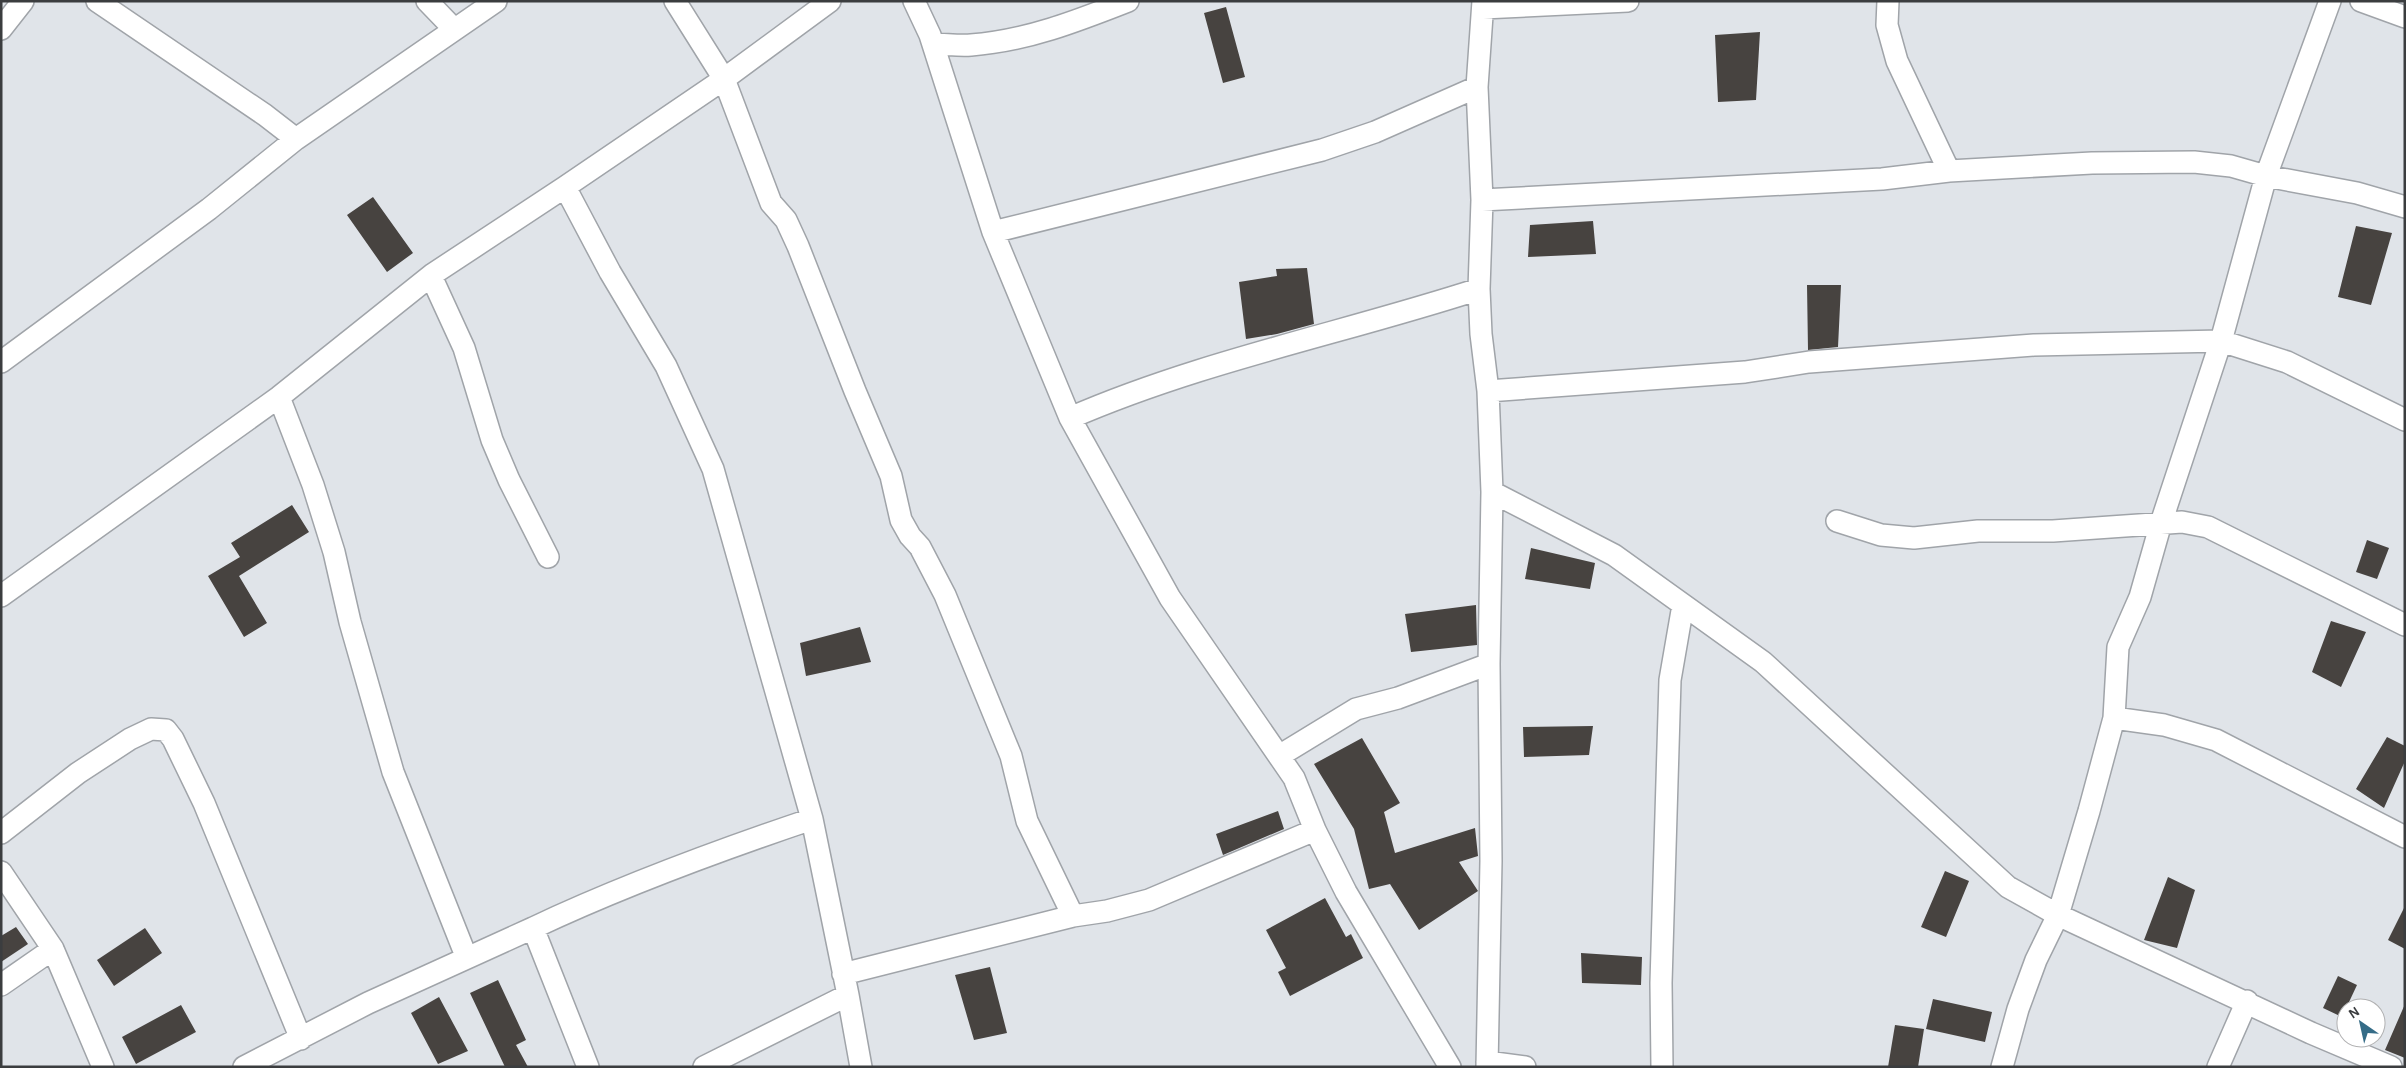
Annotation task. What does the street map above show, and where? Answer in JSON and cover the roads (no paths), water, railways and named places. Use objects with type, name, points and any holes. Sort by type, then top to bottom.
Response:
[{"type":"street","points":[[1,29],[23,1]]},
{"type":"street","points":[[97,1],[265,115],[296,139]]},
{"type":"street","points":[[427,1],[454,29]]},
{"type":"street","points":[[1,362],[209,209],[296,139],[496,1]]},
{"type":"street","points":[[675,1],[724,79],[771,203],[786,220],[798,246],[891,476],[901,520],[910,536],[920,547],[945,594],[1011,756],[1027,821],[1073,916]]},
{"type":"street","points":[[1,596],[279,397],[431,276],[565,188],[724,79],[830,1]]},
{"type":"street","points":[[914,1],[932,44],[993,232],[1070,418],[1170,598],[1294,778],[1315,830],[1346,892],[1450,1067]]},
{"type":"street","points":[[932,44],[970,45],[1024,37],[1078,21],[1128,1]]},
{"type":"street","points":[[1525,1067],[1487,1065],[1491,861],[1489,664],[1492,492],[1488,391],[1481,334],[1480,290],[1482,200],[1477,87],[1483,5],[1628,1]]},
{"type":"street","points":[[1888,1],[1887,25],[1898,61],[1949,171]]},
{"type":"street","points":[[2002,1067],[2018,1009],[2036,960],[2058,915],[2114,718],[2118,647],[2140,597],[2161,524],[2221,341],[2266,176],[2330,1]]},
{"type":"street","points":[[2362,1],[2405,17]]},
{"type":"street","points":[[993,232],[1322,150],[1376,132],[1477,87]]},
{"type":"street","points":[[1482,200],[1882,179],[1949,171],[2092,163],[2194,162],[2231,166],[2266,176],[2357,193],[2405,207]]},
{"type":"street","points":[[565,188],[610,272],[666,366],[713,469],[812,819],[861,1067]]},
{"type":"street","points":[[431,276],[464,348],[495,448],[508,480],[548,557]]},
{"type":"street","points":[[1070,418],[1132,392],[1312,338],[1405,314],[1480,290]]},
{"type":"street","points":[[1488,391],[1745,372],[1809,362],[2034,345],[2221,341],[2287,362],[2405,420]]},
{"type":"street","points":[[279,397],[313,485],[334,552],[350,622],[393,772],[466,956]]},
{"type":"street","points":[[1492,492],[1614,555],[1762,662],[2008,887],[2058,915],[2247,1001],[2311,1033],[2391,1067]]},
{"type":"street","points":[[1837,521],[1881,535],[1914,538],[1978,531],[2053,531],[2182,522],[2208,527],[2405,625]]},
{"type":"street","points":[[1662,1067],[1662,982],[1670,680],[1683,605]]},
{"type":"street","points":[[1279,756],[1356,709],[1398,698],[1489,664]]},
{"type":"street","points":[[2114,718],[2164,725],[2216,740],[2405,837]]},
{"type":"street","points":[[1,833],[78,773],[130,739],[151,729],[166,730],[173,739],[204,803],[301,1039]]},
{"type":"street","points":[[244,1067],[368,1003],[466,956],[533,928],[597,898],[700,857],[812,819]]},
{"type":"street","points":[[843,974],[1073,916],[1107,911],[1149,900],[1315,830]]},
{"type":"street","points":[[1,872],[53,949],[103,1067]]},
{"type":"street","points":[[533,928],[588,1067]]},
{"type":"street","points":[[1,985],[53,949]]},
{"type":"street","points":[[706,1066],[848,995]]},
{"type":"street","points":[[2218,1067],[2247,1001]]}]
